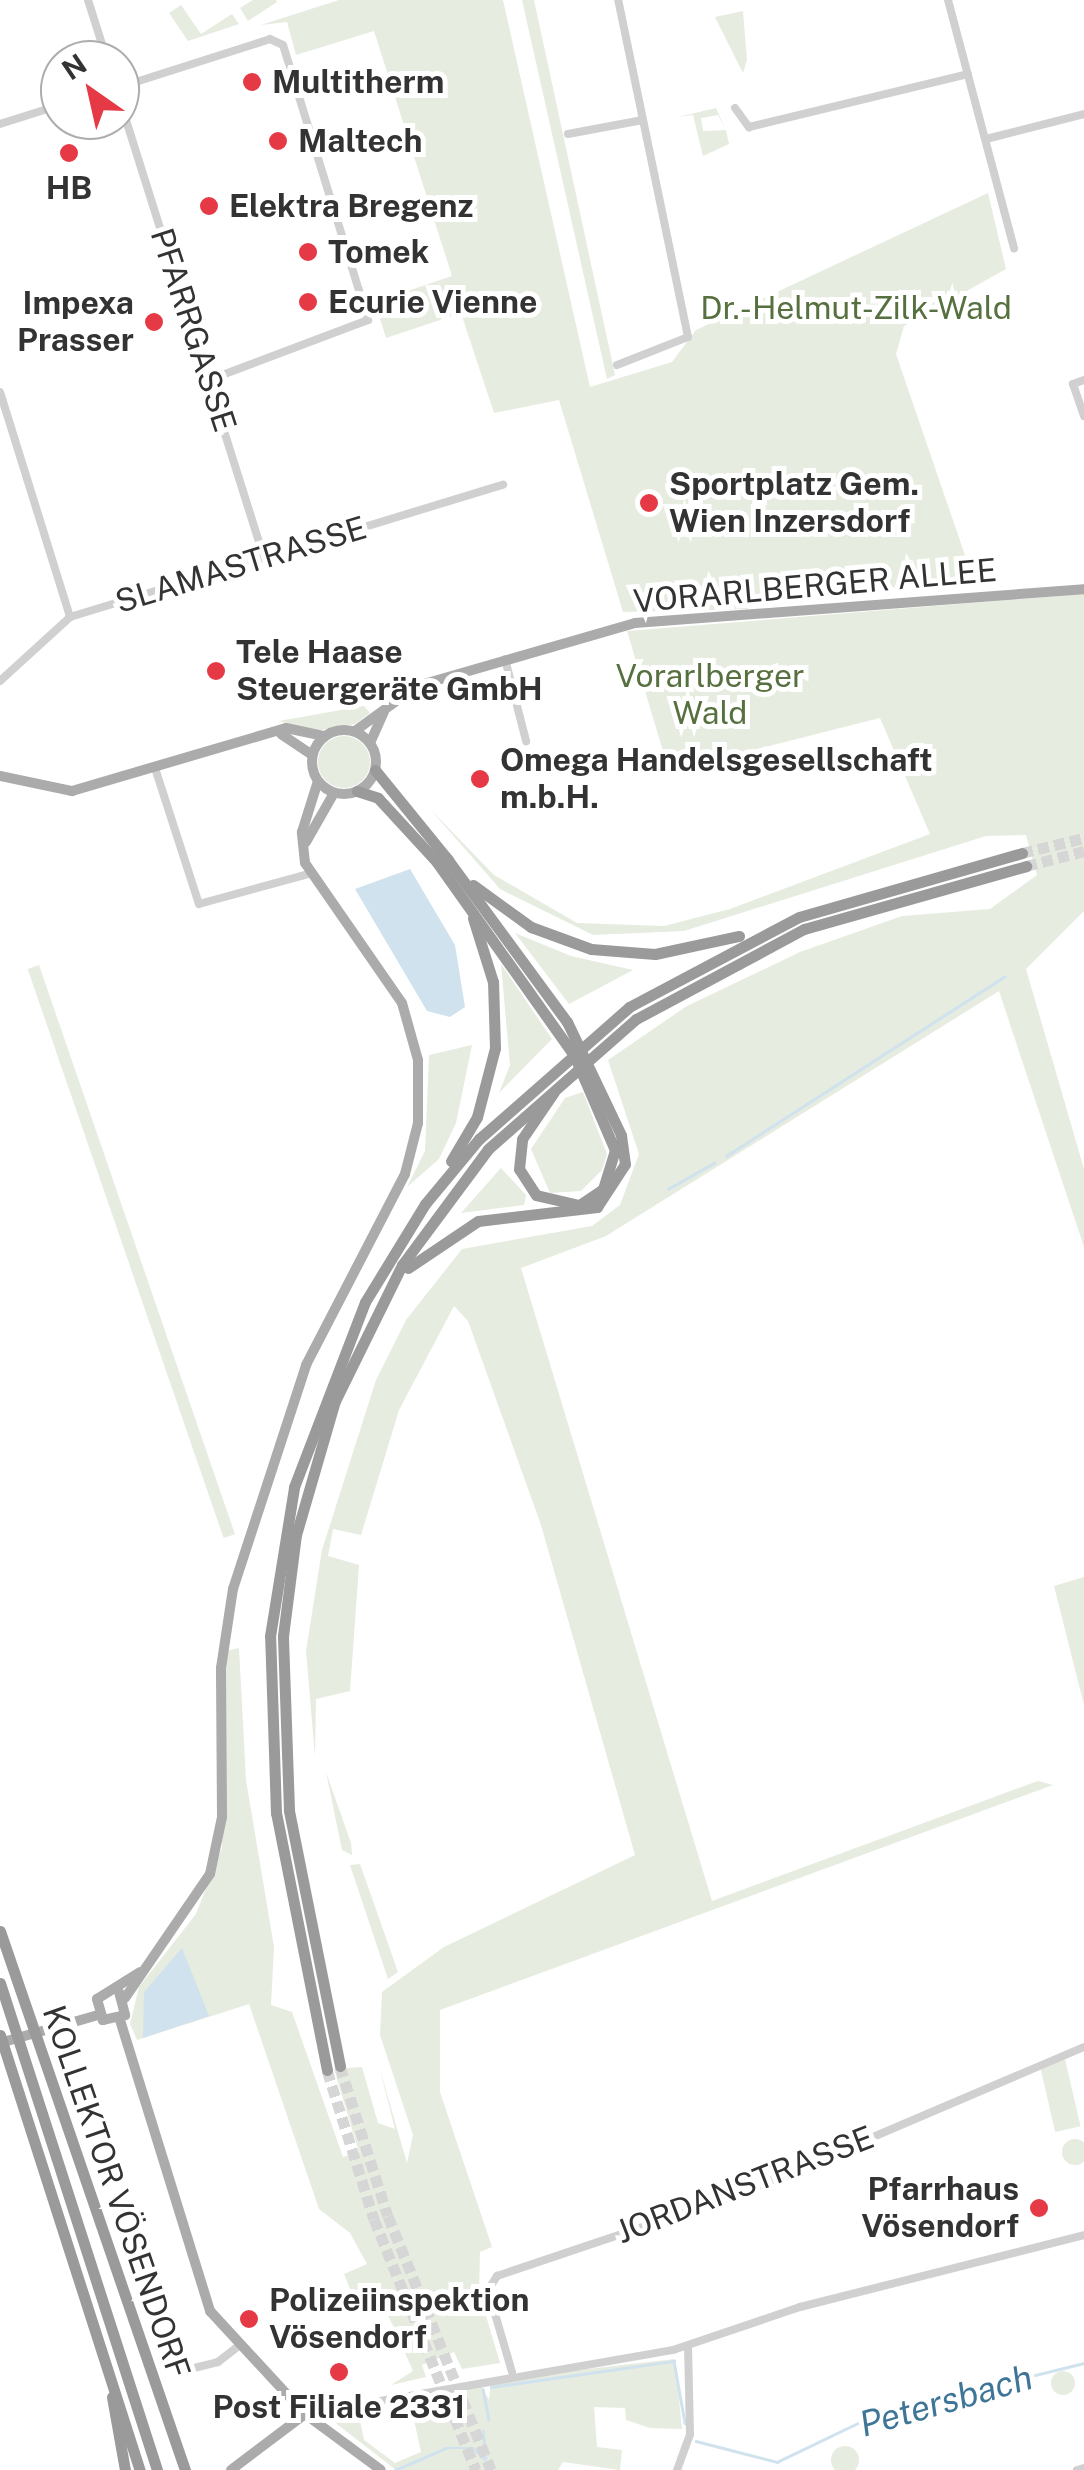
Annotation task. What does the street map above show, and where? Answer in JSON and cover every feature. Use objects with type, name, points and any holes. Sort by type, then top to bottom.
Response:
[{"type":"highway","points":[[375,770],[446,857],[563,1026],[624,1148],[610,1196],[581,1214],[517,1214],[459,1228],[420,1254],[381,1302]]},
{"type":"highway","points":[[357,792],[383,803],[460,892],[563,1026]]},
{"type":"highway","points":[[446,857],[504,911],[591,948],[655,954],[762,932],[1024,859],[850,913],[738,958],[571,1068],[460,1182],[381,1302],[308,1486],[284,1636],[289,1810],[334,2068],[272,1783],[274,1589],[294,1487],[332,1373],[477,1117],[495,1048],[494,982],[460,892]]},
{"type":"highway","points":[[425,1204],[585,1039],[762,932]]},
{"type":"highway","points":[[571,1068],[518,1154],[526,1184],[550,1203],[592,1199],[612,1177],[612,1139],[593,1082]]},
{"type":"highway","name":"KOLLEKTOR VÖSENDORF","points":[[0,1930],[184,2470]]},
{"type":"highway","points":[[0,1983],[158,2470]]},
{"type":"highway","points":[[1,2041],[140,2470]]},
{"type":"highway","points":[[110,2378],[125,2470]]},
{"type":"main road","name":"VORARLBERGER ALLEE","points":[[355,731],[417,686],[505,659],[670,618],[1084,589]]},
{"type":"main road","points":[[318,782],[334,793],[357,792],[375,770],[370,743],[386,708]]},
{"type":"main road","points":[[3,778],[72,791],[270,733],[323,736],[355,731],[370,743]]},
{"type":"main road","points":[[270,733],[292,736],[312,754],[318,782],[304,848],[309,874],[402,1003],[418,1060],[418,1123],[404,1174],[306,1365],[266,1478],[224,1634],[217,1848],[197,1901],[162,1951],[122,1995],[116,2022],[210,2311],[237,2346],[305,2414],[381,2470]]},
{"type":"main road","points":[[312,754],[323,736]]},
{"type":"main road","points":[[304,848],[318,808],[334,793]]},
{"type":"main road","points":[[97,2011],[104,1993],[122,1995]]},
{"type":"main road","points":[[1,2041],[97,2011],[116,2022]]},
{"type":"main road","points":[[231,2470],[305,2414]]},
{"type":"street","points":[[88,0],[101,40]]},
{"type":"street","points":[[617,365],[688,337],[618,0]]},
{"type":"street","points":[[948,0],[1014,248]]},
{"type":"street","points":[[140,80],[270,38],[283,45],[368,320],[209,380]]},
{"type":"street","points":[[735,108],[749,127],[968,74]]},
{"type":"street","points":[[0,124],[40,112]]},
{"type":"street","points":[[986,139],[1084,114]]},
{"type":"street","points":[[568,134],[643,120]]},
{"type":"street","name":"PFARRGASSE","points":[[132,140],[264,559]]},
{"type":"street","points":[[1084,380],[1073,384],[1084,416]]},
{"type":"street","points":[[0,392],[70,617]]},
{"type":"street","name":"SLAMASTRASSE","points":[[0,681],[70,617],[503,485]]},
{"type":"street","points":[[505,659],[526,741]]},
{"type":"street","points":[[155,768],[197,902],[309,874]]},
{"type":"street","name":"JORDANSTRASSE","points":[[512,2372],[488,2290],[498,2276],[737,2195],[1084,2047]]},
{"type":"street","points":[[305,2414],[512,2372],[688,2346],[789,2310],[1084,2235]]},
{"type":"street","points":[[178,2372],[218,2362],[237,2346]]},
{"type":"street","points":[[678,2470],[690,2423],[688,2346]]},
{"type":"green space","points":[[253,0],[277,2],[248,21],[240,8]]},
{"type":"green space","name":"Dr.-Helmut-Zilk-Wald","points":[[339,0],[503,0],[590,387],[672,362],[696,330],[988,193],[1006,269],[904,326],[896,354],[969,567],[967,582],[747,598],[748,609],[623,612],[559,400],[494,413],[461,313],[386,338],[375,302],[452,276],[374,31],[296,55],[287,22],[261,25]]},
{"type":"green space","points":[[522,0],[534,0],[615,375],[607,379]]},
{"type":"green space","points":[[181,5],[201,34],[232,14],[239,24],[188,41],[169,13]]},
{"type":"green space","points":[[743,11],[747,60],[743,73],[715,17]]},
{"type":"green space","points":[[716,108],[725,128],[718,115],[701,118],[703,131],[726,130],[729,144],[703,156],[693,115],[678,117]]},
{"type":"green space","name":"Vorarlberger Wald","points":[[1084,594],[1084,911],[1026,969],[1084,1169],[1084,1247],[999,991],[606,1236],[521,1268],[712,1901],[1038,1781],[1053,1785],[440,2010],[440,2092],[492,2247],[480,2252],[479,2292],[500,2363],[462,2369],[454,2352],[422,2365],[426,2377],[391,2385],[413,2371],[398,2337],[379,2339],[394,2328],[379,2297],[357,2306],[344,2274],[367,2264],[350,2233],[319,2209],[249,2004],[137,2040],[130,2024],[139,1987],[196,1914],[222,1848],[226,1651],[239,1648],[246,1780],[274,1947],[271,2005],[292,2012],[343,2157],[359,2152],[334,2069],[362,2067],[378,2123],[395,2129],[379,2066],[407,2163],[413,2135],[380,2035],[382,1992],[444,1947],[635,1855],[541,1525],[468,1321],[454,1306],[399,1410],[361,1535],[333,1529],[328,1556],[359,1565],[350,1691],[316,1699],[315,1757],[306,1651],[322,1550],[376,1380],[406,1320],[462,1249],[592,1226],[620,1205],[639,1154],[608,1060],[687,1006],[800,952],[902,916],[990,909],[1037,875],[1026,835],[986,836],[684,931],[593,935],[500,889],[430,809],[494,875],[577,923],[664,926],[730,909],[930,834],[880,718],[669,771],[627,631]]},
{"type":"green space","points":[[364,706],[370,713],[355,724],[316,731],[279,721]]},
{"type":"green space","points":[[344,736],[362,744],[370,762],[362,780],[344,788],[326,780],[318,762],[326,744]]},
{"type":"green space","points":[[515,933],[571,956],[633,970],[569,1004]]},
{"type":"green space","points":[[501,964],[552,1039],[499,1093],[510,1065]]},
{"type":"green space","points":[[39,965],[235,1534],[224,1538],[28,969]]},
{"type":"green space","points":[[472,1045],[456,1123],[439,1159],[407,1187],[425,1151],[429,1055]]},
{"type":"green space","points":[[583,1092],[607,1154],[602,1170],[581,1191],[550,1193],[531,1149],[565,1098]]},
{"type":"green space","points":[[501,1168],[526,1195],[524,1205],[461,1213]]},
{"type":"green space","points":[[1084,1577],[1084,1705],[1054,1586]]},
{"type":"green space","points":[[326,1772],[351,1843],[352,1855],[342,1850]]},
{"type":"green space","points":[[360,1864],[398,1972],[388,1979],[350,1865]]},
{"type":"green space","points":[[1065,2059],[1081,2126],[1055,2132],[1040,2065]]},
{"type":"green space","points":[[1075,2139],[1084,2143],[1088,2152],[1084,2161],[1075,2165],[1066,2161],[1062,2152],[1066,2143]]},
{"type":"green space","points":[[675,2359],[682,2429],[650,2428],[626,2420],[625,2408],[594,2407],[597,2447],[622,2450],[620,2470],[563,2462],[558,2470],[396,2470],[333,2421],[391,2402],[359,2416],[364,2440],[395,2463],[421,2452],[410,2401],[426,2391],[480,2383],[489,2400],[491,2380]]},
{"type":"green space","points":[[1063,2371],[1072,2374],[1072,2392],[1063,2395],[1054,2392],[1051,2383],[1054,2374]]},
{"type":"green space","points":[[845,2446],[855,2450],[859,2460],[855,2470],[845,2474],[835,2470],[831,2460],[835,2450]]},
{"type":"water","points":[[410,869],[455,945],[465,1007],[450,1017],[427,1011],[355,889]]},
{"type":"water","points":[[182,1948],[209,2016],[143,2038],[144,1992]]},
{"type":"waterway","points":[[726,1156],[1004,977]]},
{"type":"waterway","points":[[668,1189],[714,1163]]},
{"type":"waterway","name":"Petersbach","points":[[491,2387],[674,2361],[685,2423]]},
{"type":"waterway","name":"Petersbach","points":[[696,2441],[777,2462],[879,2413],[1084,2363]]},
{"type":"waterway","name":"Petersbach","points":[[483,2389],[489,2419]]},
{"type":"waterway","name":"Petersbach","points":[[395,2470],[446,2448],[473,2448],[485,2459],[483,2431]]},
{"type":"tunnel","points":[[1022,853],[1084,838]]},
{"type":"tunnel","points":[[1026,866],[1084,851]]},
{"type":"tunnel","points":[[340,2066],[388,2216],[491,2470]]},
{"type":"tunnel","points":[[327,2070],[374,2219],[476,2470]]},
{"type":"place","name":"Multitherm","points":[[252,82]]},
{"type":"place","name":"Maltech","points":[[278,141]]},
{"type":"place","name":"HB","points":[[69,153]]},
{"type":"place","name":"Elektra Bregenz","points":[[209,206]]},
{"type":"place","name":"Tomek","points":[[308,252]]},
{"type":"place","name":"Ecurie Vienne","points":[[308,302]]},
{"type":"place","name":"Impexa Prasser","points":[[154,322]]},
{"type":"place","name":"Sportplatz Gem. Wien Inzersdorf","points":[[649,503]]},
{"type":"place","name":"Tele Haase Steuergeräte GmbH","points":[[216,671]]},
{"type":"place","name":"Omega Handelsgesellschaft m.b.H.","points":[[480,779]]},
{"type":"place","name":"Pfarrhaus Vösendorf","points":[[1039,2208]]},
{"type":"place","name":"Polizeiinspektion Vösendorf","points":[[249,2319]]},
{"type":"place","name":"Post Filiale 2331","points":[[339,2372]]}]
